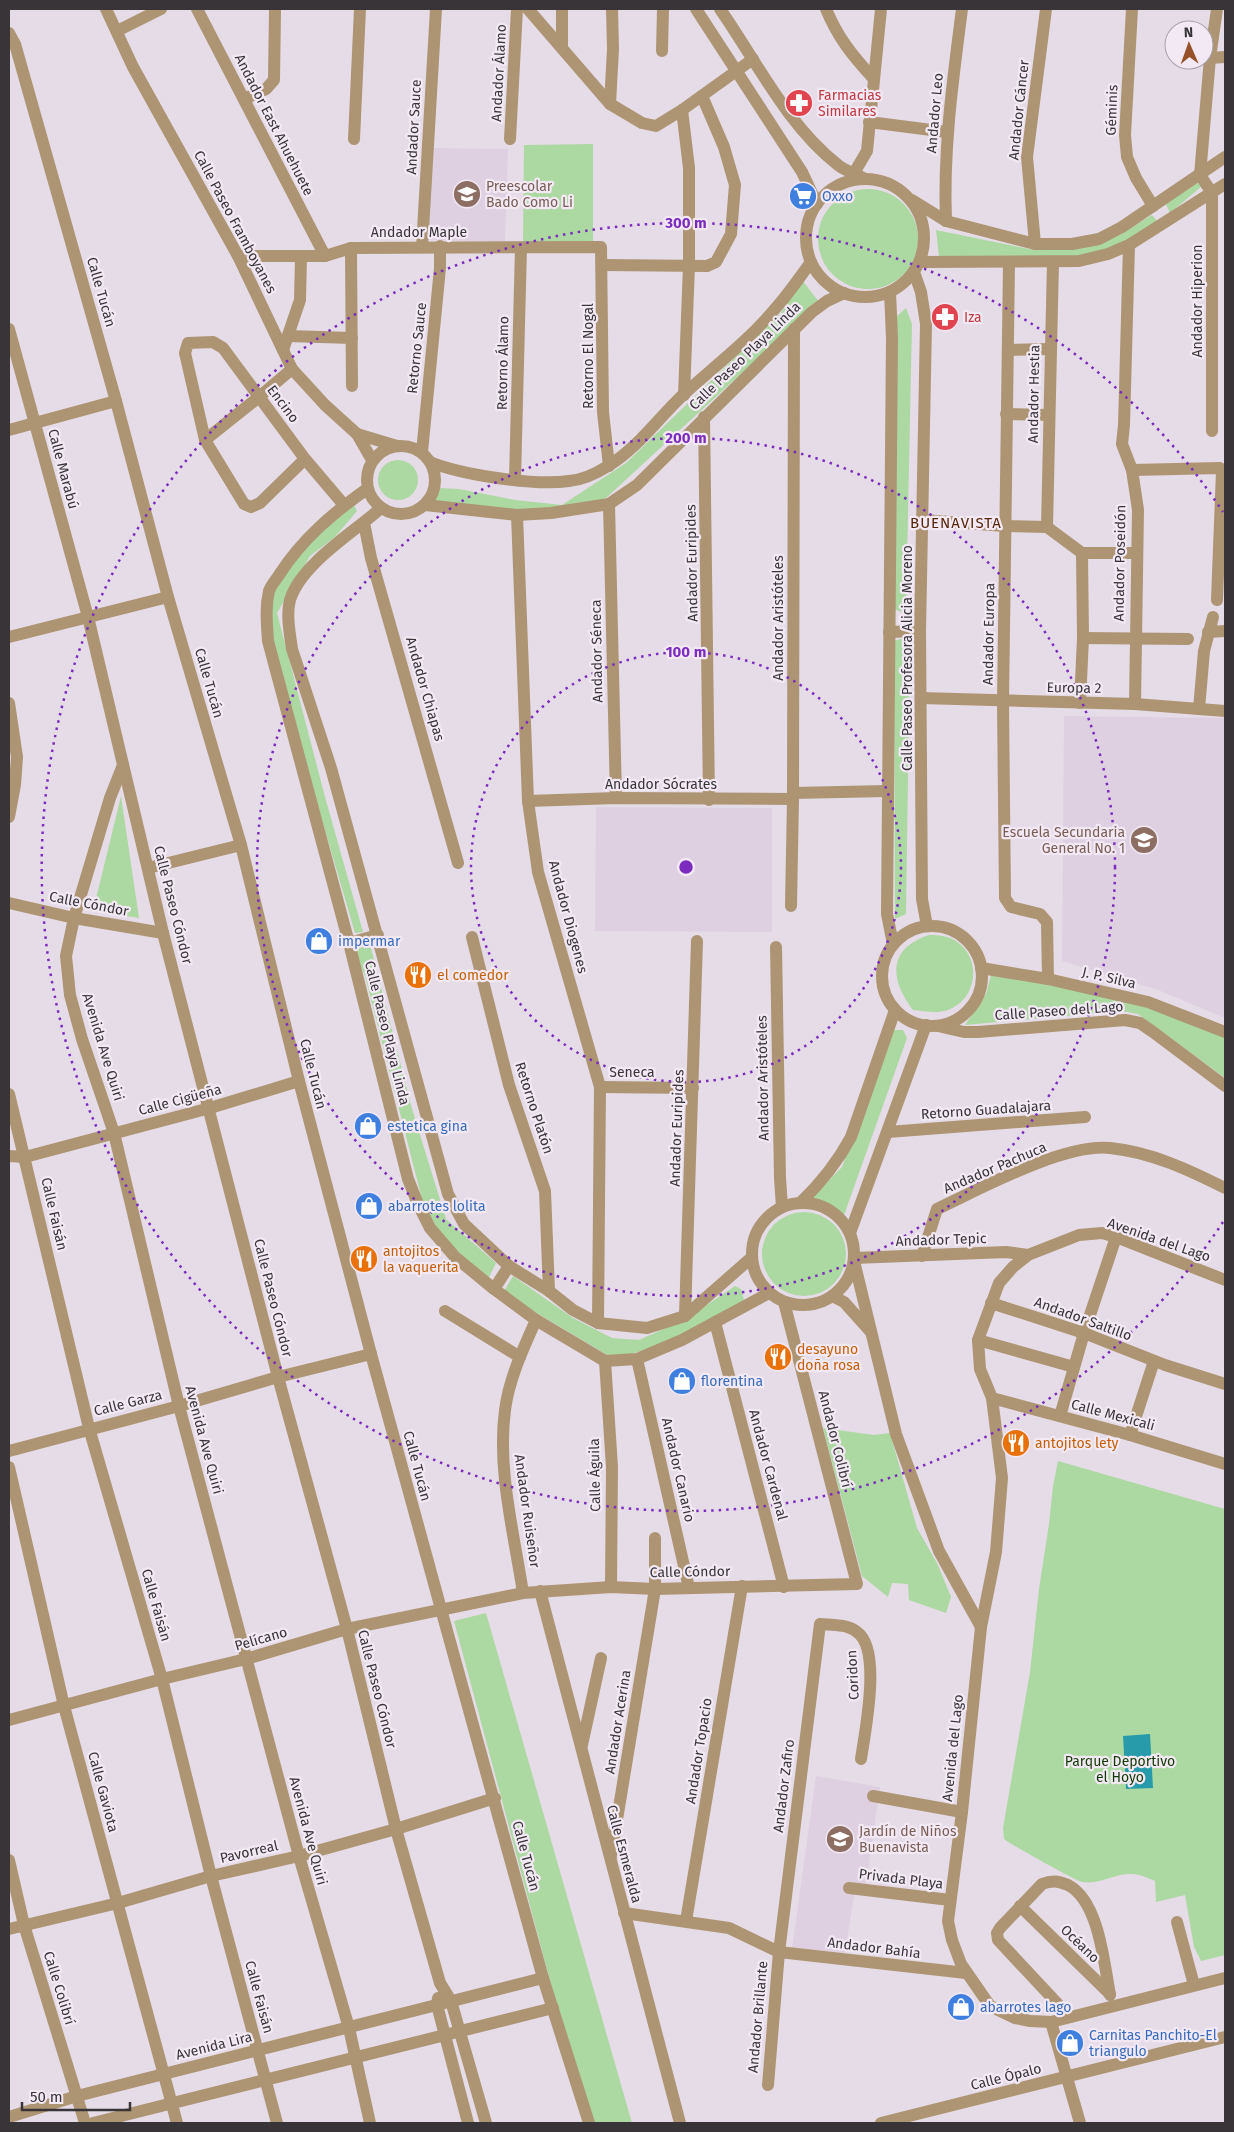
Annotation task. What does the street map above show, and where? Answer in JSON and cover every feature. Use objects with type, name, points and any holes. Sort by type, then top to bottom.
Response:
[{"type":"street","name":"Calle Paseo Framboyanes","points":[[106,9],[133,67],[238,256],[292,369],[324,405],[357,434],[372,460]]},
{"type":"street","points":[[117,31],[161,9]]},
{"type":"street","name":"Andador East Ahuehuete","points":[[197,9],[325,256]]},
{"type":"street","points":[[244,99],[266,89],[274,80],[275,9]]},
{"type":"street","points":[[354,139],[360,9]]},
{"type":"street","name":"Andador Sauce","points":[[422,246],[436,9]]},
{"type":"street","name":"Andador Álamo","points":[[510,139],[517,9]]},
{"type":"street","points":[[528,9],[610,104],[642,123],[656,126],[682,110],[753,59]]},
{"type":"street","points":[[562,9],[562,48]]},
{"type":"street","points":[[610,104],[613,49],[612,9]]},
{"type":"street","points":[[662,51],[663,9]]},
{"type":"street","points":[[696,9],[802,172],[817,204]]},
{"type":"street","points":[[721,9],[753,59],[811,142],[840,167],[860,176],[898,188],[911,200],[946,221],[1035,244],[1072,244],[1099,239],[1122,227],[1225,157]]},
{"type":"street","points":[[826,9],[834,29],[847,50],[873,78]]},
{"type":"street","points":[[881,9],[867,151],[860,176],[830,190],[817,204],[810,217],[807,247],[811,262],[819,275],[831,286],[844,293],[859,296],[875,296],[890,292],[904,283],[917,267],[925,240],[922,219],[911,200]]},
{"type":"street","name":"Andador Leo","points":[[946,221],[944,184],[947,132],[962,9]]},
{"type":"street","name":"Andador Cáncer","points":[[1035,244],[1027,157],[1046,9]]},
{"type":"street","name":"Géminis","points":[[1132,9],[1125,136],[1127,157],[1136,178],[1154,206]]},
{"type":"street","points":[[1214,30],[1217,9]]},
{"type":"street","name":"Calle Tucán","points":[[9,33],[14,44],[116,401],[168,597],[241,846],[299,1081],[371,1354],[544,1978],[589,2123]]},
{"type":"street","points":[[1209,70],[1200,175],[1212,193]]},
{"type":"street","points":[[603,265],[707,266],[716,262],[731,234],[735,185],[724,147],[702,96]]},
{"type":"street","points":[[682,110],[689,168],[689,265],[684,395]]},
{"type":"street","points":[[869,122],[947,132]]},
{"type":"street","points":[[917,267],[1079,261],[1108,254],[1129,245],[1225,184]]},
{"type":"street","name":"Andador Hiperion","points":[[1212,193],[1212,431]]},
{"type":"street","name":"Andador Poseidón","points":[[1129,245],[1122,444],[1132,470],[1138,510],[1134,639],[1135,704]]},
{"type":"street","name":"Andador Maple","points":[[238,256],[325,256],[351,248],[422,246],[601,247]]},
{"type":"street","name":"Retorno Sauce","points":[[426,457],[440,246]]},
{"type":"street","name":"Retorno El Nogal","points":[[601,247],[603,265],[603,412],[609,466]]},
{"type":"street","points":[[351,248],[352,386]]},
{"type":"street","name":"Retorno Álamo","points":[[515,479],[521,248]]},
{"type":"street","points":[[283,350],[300,300],[301,256]]},
{"type":"street","name":"Calle Paseo Playa Linda","points":[[426,457],[475,474],[547,482],[570,481],[593,474],[609,466],[650,432],[684,395],[739,346],[774,310],[811,262]]},
{"type":"street","name":"Andador Hestia","points":[[1047,527],[1048,415],[1053,262]]},
{"type":"street","name":"Andador Europa","points":[[1009,263],[1003,702],[1005,898],[1011,908],[1040,914],[1047,922],[1048,979]]},
{"type":"street","name":"Calle Paseo Profesora Alicia Moreno","points":[[917,267],[926,324],[920,631],[922,899],[927,926]]},
{"type":"street","name":"Calle Paseo Profesora Alicia Moreno","points":[[890,292],[892,338],[887,914],[893,944]]},
{"type":"street","name":"Calle Paseo Playa Linda","points":[[425,505],[517,515],[571,511],[609,504],[637,485],[812,312],[827,301],[844,293]]},
{"type":"street","name":"Calle Marabú","points":[[9,329],[88,617]]},
{"type":"street","name":"Andador Aristóteles","points":[[791,906],[794,329]]},
{"type":"street","points":[[288,336],[352,338]]},
{"type":"street","name":"Encino","points":[[205,440],[185,354],[188,343],[213,342],[222,348],[305,459],[344,505]]},
{"type":"street","points":[[1008,350],[1050,349]]},
{"type":"street","points":[[292,369],[259,398],[205,440],[239,498],[244,504],[251,507],[260,503],[305,459]]},
{"type":"street","points":[[9,430],[116,401]]},
{"type":"street","points":[[1006,414],[1048,415]]},
{"type":"street","name":"Andador Euripides","points":[[704,417],[709,800]]},
{"type":"street","name":"Calle Paseo Framboyanes","points":[[357,434],[397,446]]},
{"type":"street","points":[[397,446],[410,447],[426,457],[434,473],[435,484],[432,495],[425,505],[411,513],[395,514],[380,508],[372,500],[367,489],[366,474],[372,460],[383,450],[397,446]]},
{"type":"street","points":[[1132,470],[1221,469],[1217,600]]},
{"type":"street","name":"Calle Paseo Playa Linda","points":[[367,489],[344,505],[304,541],[270,589],[266,617],[268,641],[349,943],[408,1179],[430,1228],[455,1257],[536,1320],[605,1362]]},
{"type":"street","name":"Andador Séneca","points":[[609,504],[616,798]]},
{"type":"street","name":"Calle Paseo Playa Linda","points":[[380,508],[311,567],[294,590],[289,606],[292,649],[331,768],[448,1194],[464,1224],[509,1266],[549,1291],[573,1310],[598,1323],[648,1328],[685,1316],[751,1258]]},
{"type":"street","name":"Andador Diogenes","points":[[517,515],[528,801],[538,872],[600,1087],[598,1323]]},
{"type":"street","points":[[923,520],[1047,527],[1082,553],[1136,553]]},
{"type":"street","name":"Andador Chiapas","points":[[364,523],[372,558],[458,863]]},
{"type":"street","points":[[1080,704],[1083,638],[1082,553]]},
{"type":"street","points":[[9,637],[168,597]]},
{"type":"street","name":"Calle Paseo Cóndor","points":[[88,617],[164,933],[278,1377],[346,1629],[396,1829],[440,1983],[451,2001],[486,2123]]},
{"type":"street","points":[[1199,709],[1204,651],[1213,617]]},
{"type":"street","points":[[888,632],[920,631]]},
{"type":"street","points":[[1208,632],[1225,631]]},
{"type":"street","points":[[1083,638],[1188,639]]},
{"type":"street","name":"Europa 2","points":[[921,698],[1003,702],[1135,704],[1225,711]]},
{"type":"street","points":[[9,703],[17,757],[15,785],[9,817]]},
{"type":"street","name":"Avenida Ave Quiri","points":[[123,765],[110,798],[74,918],[66,956],[70,995],[82,1039],[114,1134],[179,1406],[299,1856],[349,2028],[370,2123]]},
{"type":"street","name":"Andador Sócrates","points":[[528,801],[616,798],[709,800],[887,791]]},
{"type":"street","points":[[148,868],[241,846]]},
{"type":"street","name":"Calle Cóndor","points":[[9,903],[74,918],[164,933]]},
{"type":"street","points":[[927,926],[943,927],[958,933],[969,943],[978,956],[982,980],[975,1002],[958,1018],[931,1025],[910,1021],[895,1010],[882,984],[882,969],[886,955],[893,944],[908,932],[927,926]]},
{"type":"street","points":[[349,943],[378,935]]},
{"type":"street","name":"Retorno Platón","points":[[472,936],[509,1084],[545,1191],[549,1291]]},
{"type":"street","name":"Andador Euripides","points":[[685,1316],[697,940]]},
{"type":"street","name":"Andador Aristóteles","points":[[776,947],[782,1207]]},
{"type":"street","name":"J. P. Silva","points":[[981,968],[1048,979],[1148,1002],[1225,1032]]},
{"type":"street","points":[[800,1203],[841,1157],[851,1137],[895,1010]]},
{"type":"street","name":"Calle Paseo del Lago","points":[[931,1025],[964,1032],[978,1032],[1125,1020],[1140,1023],[1225,1086]]},
{"type":"street","points":[[850,1233],[931,1025]]},
{"type":"street","name":"Calle Cigüeña","points":[[9,1156],[25,1157],[114,1134],[299,1081]]},
{"type":"street","name":"Seneca","points":[[600,1087],[693,1088]]},
{"type":"street","name":"Calle Faisán","points":[[9,1094],[89,1428],[162,1679],[211,1876],[277,2123]]},
{"type":"street","name":"Retorno Guadalajara","points":[[888,1132],[1086,1117]]},
{"type":"street","name":"Andador Pachuca","points":[[922,1256],[937,1209],[1007,1176],[1044,1161],[1081,1150],[1108,1147],[1139,1153],[1189,1170],[1225,1188]]},
{"type":"street","points":[[854,1260],[850,1275],[842,1287],[832,1296],[813,1304],[803,1305],[784,1302],[769,1292],[760,1283],[754,1271],[751,1258],[756,1234],[771,1214],[782,1207],[800,1203],[816,1204],[830,1210],[842,1220],[850,1233],[854,1247],[854,1260],[896,1434],[931,1530],[960,1593],[981,1627]]},
{"type":"street","name":"Avenida del Lago","points":[[1225,1280],[1102,1233],[1079,1235],[1028,1255],[999,1282],[978,1340],[980,1369],[992,1398],[1002,1478],[996,1552],[981,1627],[962,1812],[948,1921],[966,1973],[976,1984],[990,2006],[1015,2018],[1051,2022],[1112,2001],[1225,1978]]},
{"type":"street","points":[[1060,1416],[1084,1333],[1116,1237]]},
{"type":"street","name":"Andador Tepic","points":[[854,1260],[1006,1252],[1028,1255]]},
{"type":"street","points":[[494,1289],[509,1266]]},
{"type":"street","points":[[605,1362],[637,1359],[682,1340],[769,1292]]},
{"type":"street","points":[[832,1296],[844,1302],[871,1332]]},
{"type":"street","name":"Andador Colibrí","points":[[784,1302],[857,1584]]},
{"type":"street","name":"Andador Saltillo","points":[[990,1303],[1084,1333],[1160,1363],[1225,1384]]},
{"type":"street","points":[[445,1311],[520,1357]]},
{"type":"street","name":"Andador Ruiseñor","points":[[524,1592],[505,1477],[505,1409],[520,1357],[536,1320]]},
{"type":"street","name":"Andador Cardenal","points":[[715,1322],[784,1586]]},
{"type":"street","points":[[978,1340],[1074,1367]]},
{"type":"street","name":"Calle Garza","points":[[9,1451],[89,1428],[179,1406],[278,1377],[371,1354]]},
{"type":"street","name":"Andador Canario","points":[[637,1359],[690,1588]]},
{"type":"street","name":"Calle Águila","points":[[605,1362],[612,1468],[611,1587]]},
{"type":"street","points":[[1130,1435],[1160,1363]]},
{"type":"street","name":"Calle Mexicali","points":[[992,1398],[1130,1435],[1225,1464]]},
{"type":"street","name":"Calle Gaviota","points":[[9,1467],[64,1706],[177,2123]]},
{"type":"street","name":"Andador Acerina","points":[[610,1860],[655,1589],[655,1538]]},
{"type":"street","name":"Calle Cóndor","points":[[524,1592],[611,1587],[655,1589],[857,1584]]},
{"type":"street","name":"Andador Topacio","points":[[686,1921],[742,1586]]},
{"type":"street","name":"Pelícano","points":[[9,1720],[162,1679],[246,1659],[346,1629],[524,1592]]},
{"type":"street","name":"Calle Esmeralda","points":[[540,1592],[680,2123]]},
{"type":"street","name":"Coridon","points":[[820,1624],[844,1626],[856,1631],[865,1639],[871,1698],[861,1759]]},
{"type":"street","name":"Andador Zafiro","points":[[779,1952],[820,1624]]},
{"type":"street","points":[[581,1749],[601,1658]]},
{"type":"street","points":[[873,1796],[962,1812]]},
{"type":"street","name":"Pavorreal","points":[[9,1929],[118,1903],[211,1876],[299,1856],[396,1829],[495,1798]]},
{"type":"street","name":"Calle Colibrí","points":[[9,1860],[24,1925],[85,2123]]},
{"type":"street","points":[[1070,2016],[998,1940],[997,1933],[1020,1906],[1042,1884],[1050,1881],[1061,1882],[1078,1890],[1088,1905],[1096,1929],[1112,2001]]},
{"type":"street","name":"Privada Playa","points":[[849,1888],[950,1900]]},
{"type":"street","name":"Océano","points":[[1020,1906],[1112,2001]]},
{"type":"street","name":"Andador Bahía","points":[[624,1913],[729,1928],[779,1952],[966,1973]]},
{"type":"street","points":[[1177,1922],[1194,1985]]},
{"type":"street","name":"Andador Brillante","points":[[768,2085],[779,1952]]},
{"type":"street","name":"Avenida Lira","points":[[9,2117],[77,2096],[544,1978]]},
{"type":"street","name":"Calle Paseo Cóndor","points":[[440,1983],[437,2005],[468,2123]]},
{"type":"street","points":[[92,2123],[553,2008]]},
{"type":"street","points":[[1051,2022],[1080,2123]]},
{"type":"street","name":"Calle Ópalo","points":[[881,2123],[1225,2037]]},
{"type":"shaded area","name":"Preescolar Bado Como Li","points":[[431,148],[508,149],[505,242],[424,240]]},
{"type":"shaded area","name":"Escuela Secundaria General No. 1","points":[[1064,716],[1225,718],[1225,1018],[1158,990],[1062,961]]},
{"type":"shaded area","points":[[596,807],[772,808],[772,932],[595,931]]},
{"type":"shaded area","name":"Jardín de Niños Buenavista","points":[[816,1776],[880,1787],[865,1892],[855,1891],[844,1957],[792,1949]]},
{"type":"green space","points":[[593,144],[593,241],[523,243],[524,145]]},
{"type":"green space","points":[[1197,183],[1202,186],[1170,213],[1166,204]]},
{"type":"green space","points":[[868,189],[887,193],[903,204],[914,220],[918,239],[914,258],[903,274],[887,285],[868,289],[849,285],[833,274],[822,258],[818,239],[822,220],[833,204],[849,193]]},
{"type":"green space","points":[[1152,215],[1158,222],[1122,246],[1075,260],[939,257],[936,230],[1034,250],[1119,235]]},
{"type":"green space","points":[[802,280],[819,302],[606,498],[574,508],[510,511],[433,501],[438,488],[459,489],[515,500],[562,505],[626,463],[781,313]]},
{"type":"green space","points":[[906,308],[912,324],[906,608],[902,612],[894,609],[896,317]]},
{"type":"green space","points":[[402,460],[409,463],[415,469],[418,480],[417,488],[409,497],[402,500],[394,500],[387,497],[379,488],[378,476],[381,469],[390,461]]},
{"type":"green space","points":[[353,503],[357,511],[335,537],[310,556],[277,613],[325,797],[363,932],[355,933],[271,645],[271,592],[300,552]]},
{"type":"green space","points":[[904,638],[910,641],[906,914],[895,919],[894,641]]},
{"type":"green space","points":[[121,796],[139,918],[93,911]]},
{"type":"green space","points":[[929,935],[943,936],[956,941],[970,957],[973,967],[971,988],[966,997],[958,1005],[940,1012],[913,1010],[905,998],[897,976],[899,957],[906,948],[915,941]]},
{"type":"green space","points":[[370,944],[412,1109],[446,1219],[496,1263],[488,1279],[442,1237],[423,1203],[365,976],[352,949]]},
{"type":"green space","points":[[991,975],[1118,996],[1225,1037],[1225,1078],[1138,1014],[1122,1011],[965,1025],[986,994]]},
{"type":"green space","points":[[894,1030],[903,1030],[907,1038],[843,1218],[835,1211],[810,1200],[842,1167]]},
{"type":"green space","points":[[796,1212],[812,1212],[828,1219],[839,1230],[846,1246],[843,1270],[834,1284],[828,1289],[812,1296],[796,1296],[780,1289],[769,1278],[762,1262],[762,1246],[769,1230],[780,1219]]},
{"type":"green space","points":[[513,1276],[573,1318],[612,1338],[639,1340],[686,1319],[735,1286],[741,1289],[744,1300],[678,1340],[614,1359],[503,1293]]},
{"type":"green space","points":[[823,1428],[874,1435],[890,1433],[917,1528],[938,1565],[951,1597],[946,1613],[909,1600],[908,1584],[892,1583],[888,1597],[862,1576]]},
{"type":"green space","name":"Parque Deportivo el Hoyo","points":[[1058,1461],[1225,1509],[1225,1955],[1201,1961],[1194,1947],[1185,1895],[1156,1902],[1155,1881],[1135,1874],[1119,1875],[1095,1882],[1082,1882],[1068,1876],[1004,1839],[1003,1828],[1030,1672],[1039,1589]]},
{"type":"green space","points":[[486,1613],[632,2123],[588,2123],[454,1621]]},
{"type":"water","points":[[1150,1734],[1153,1788],[1126,1789],[1123,1736]]},
{"type":"place","name":"Farmacias Similares","points":[[799,103]]},
{"type":"place","name":"Preescolar Bado Como Li","points":[[467,194]]},
{"type":"place","name":"Oxxo","points":[[803,196]]},
{"type":"place","name":"Iza","points":[[945,317]]},
{"type":"place","name":"Escuela Secundaria General No. 1","points":[[1144,840]]},
{"type":"place","name":"impermar","points":[[319,941]]},
{"type":"place","name":"el comedor","points":[[418,975]]},
{"type":"place","name":"estetica gina","points":[[368,1126]]},
{"type":"place","name":"abarrotes lolita","points":[[369,1206]]},
{"type":"place","name":"antojitos la vaquerita","points":[[364,1259]]},
{"type":"place","name":"desayuno doña rosa","points":[[778,1357]]},
{"type":"place","name":"florentina","points":[[682,1381]]},
{"type":"place","name":"antojitos lety","points":[[1016,1443]]},
{"type":"place","name":"Jardín de Niños Buenavista","points":[[840,1839]]},
{"type":"place","name":"abarrotes lago","points":[[961,2007]]},
{"type":"place","name":"Carnitas Panchito-El triangulo","points":[[1070,2043]]},
{"type":"district","name":"BUENAVISTA","points":[[956,523]]}]
